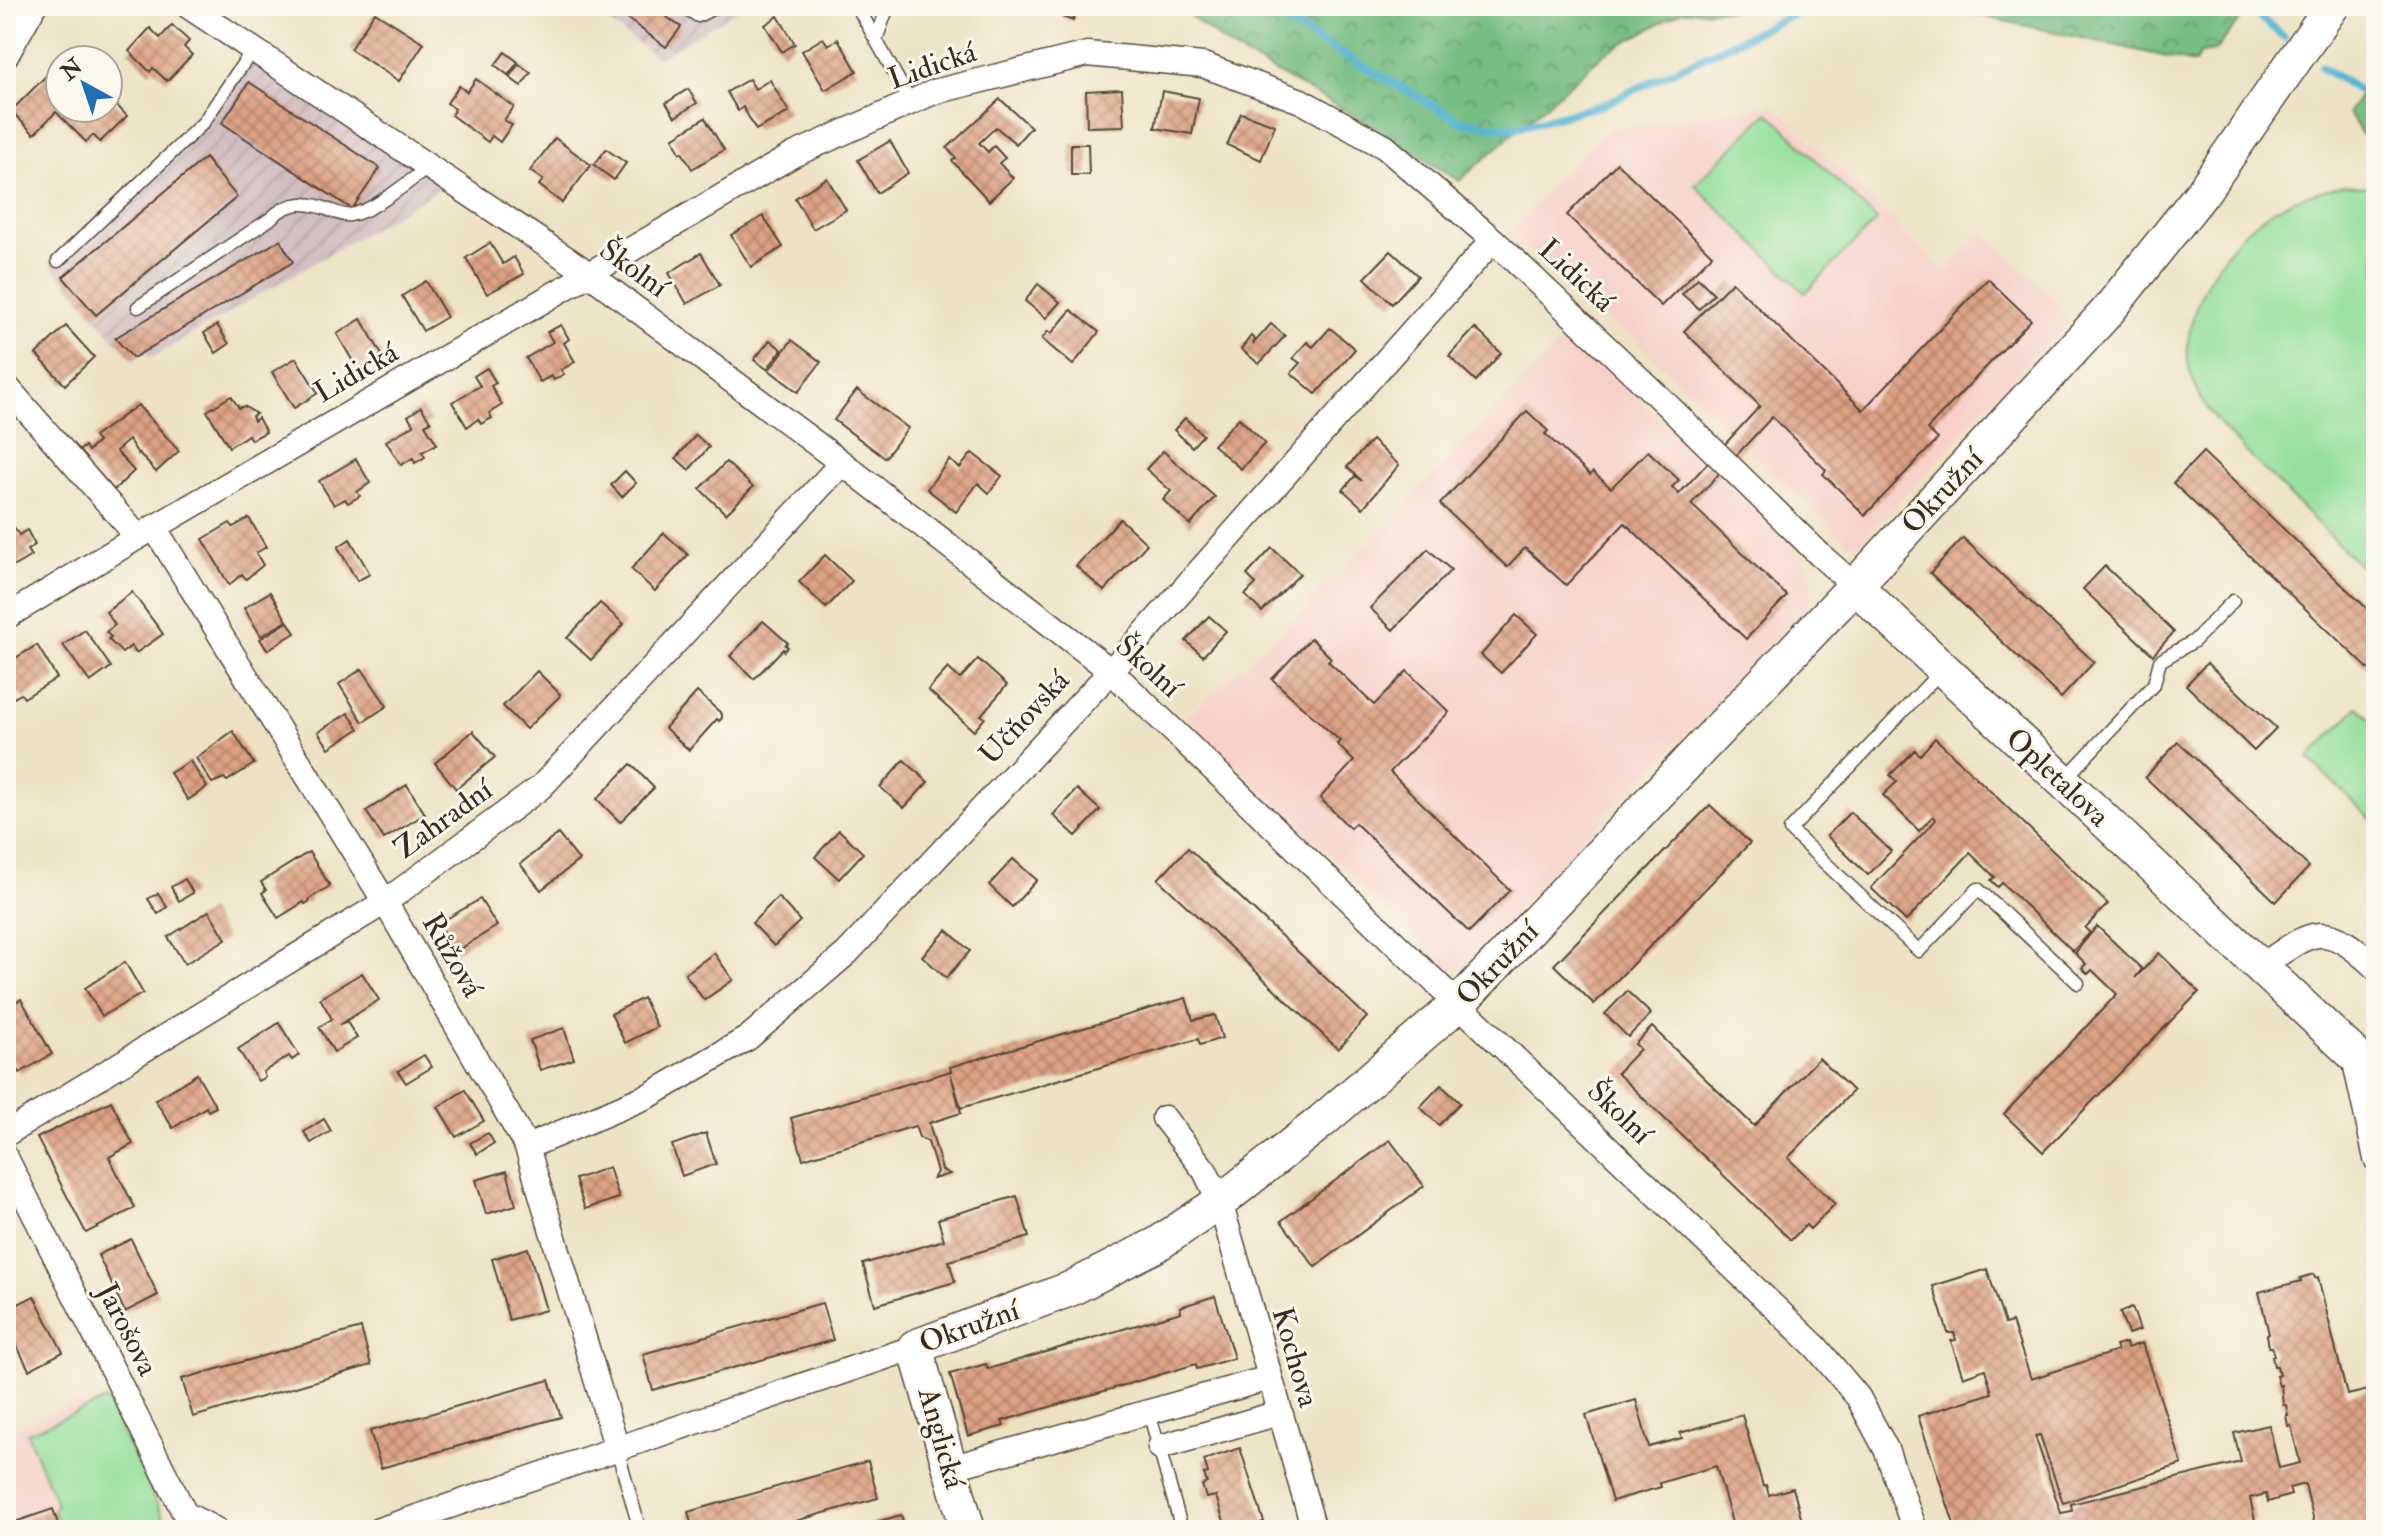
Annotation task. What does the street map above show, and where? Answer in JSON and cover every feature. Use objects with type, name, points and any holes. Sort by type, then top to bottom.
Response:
[{"type":"street","points":[[6,56],[34,6]]},
{"type":"street","name":"Školní","points":[[188,6],[588,273],[842,463],[1111,671],[1816,1347],[1858,1397],[1886,1449],[1915,1530]]},
{"type":"street","name":"Okružní","points":[[379,1530],[915,1347],[1070,1289],[1156,1245],[1220,1202],[1322,1121],[1459,1003],[1855,586],[2107,312],[2202,193],[2332,6]]},
{"type":"street","name":"Lidická","points":[[6,617],[146,532],[793,155],[934,92],[1087,54],[1203,65],[1301,101],[1385,147],[1493,240],[1855,586]]},
{"type":"street","name":"Učňovská","points":[[527,1147],[650,1095],[748,1038],[847,953],[1111,671],[1493,240]]},
{"type":"street","points":[[6,386],[146,532]]},
{"type":"street","name":"Zahradní","points":[[6,1134],[385,902],[541,787],[842,463]]},
{"type":"street","name":"Růžová","points":[[146,532],[385,902],[527,1147],[617,1449]]},
{"type":"street","name":"Opletalova","points":[[1855,586],[2365,1064]]},
{"type":"street","points":[[2262,966],[2302,937],[2324,933],[2357,950],[2376,968]]},
{"type":"street","points":[[2365,1064],[2376,1159]]},
{"type":"street","name":"Kochova","points":[[1164,1118],[1205,1171],[1220,1202],[1314,1530]]},
{"type":"street","name":"Jarošova","points":[[6,1158],[189,1522]]},
{"type":"street","name":"Anglická","points":[[915,1347],[968,1530]]},
{"type":"street","points":[[950,1468],[1269,1378]]},
{"type":"street","points":[[1160,1447],[1279,1413]]},
{"type":"street","points":[[189,1522],[216,1530]]},
{"type":"lane","points":[[683,6],[698,16],[717,6]]},
{"type":"lane","points":[[857,6],[911,103]]},
{"type":"lane","points":[[876,40],[888,6]]},
{"type":"lane","points":[[58,261],[203,123],[253,49]]},
{"type":"lane","points":[[138,307],[293,203],[319,205],[345,216],[354,214],[367,209],[429,167]]},
{"type":"lane","points":[[2062,781],[2154,684],[2160,661],[2194,641],[2233,601]]},
{"type":"lane","points":[[1943,669],[1790,830],[1919,951],[1978,889],[2078,983]]},
{"type":"lane","points":[[1149,1412],[1182,1530]]},
{"type":"lane","points":[[617,1449],[640,1530]]},
{"type":"shaded area","points":[[593,6],[745,6],[658,58],[611,24]]},
{"type":"shaded area","points":[[244,55],[443,187],[150,359],[147,352],[133,361],[49,262],[194,124]]},
{"type":"shaded area","points":[[1774,105],[1945,273],[1984,232],[2052,297],[2068,323],[1971,421],[1963,434],[1860,543],[1849,544],[1628,333],[1614,329],[1510,231],[1593,142],[1611,130]]},
{"type":"shaded area","points":[[1565,337],[1580,344],[1803,556],[1812,581],[1809,608],[1628,793],[1462,970],[1450,970],[1187,717],[1287,627]]},
{"type":"shaded area","points":[[80,1400],[143,1530],[6,1530],[6,1433]]},
{"type":"green space","points":[[1178,6],[1863,6],[1682,11],[1605,53],[1459,181],[1354,115],[1231,48]]},
{"type":"green space","points":[[1936,6],[2251,6],[2215,51],[2200,53],[2195,63]]},
{"type":"green space","points":[[2376,40],[2376,149],[2368,144],[2348,112],[2360,95]]},
{"type":"green space","points":[[1768,112],[1877,220],[1805,293],[1695,185]]},
{"type":"green space","points":[[2345,185],[2376,188],[2376,582],[2219,424],[2198,392],[2188,355],[2190,328],[2203,290],[2242,234],[2287,203]]},
{"type":"green space","points":[[2358,707],[2376,724],[2376,824],[2308,758]]},
{"type":"green space","points":[[106,1400],[170,1530],[60,1530],[53,1509],[57,1505],[27,1433]]},
{"type":"building","points":[[610,6],[651,6],[681,27],[666,47]]},
{"type":"building","points":[[1034,6],[1078,6],[1077,10],[1067,11],[1075,14],[1073,21],[1062,17],[1064,12],[1052,13]]},
{"type":"building","points":[[375,12],[424,43],[399,81],[350,49]]},
{"type":"building","points":[[778,16],[795,44],[782,52],[765,25]]},
{"type":"building","points":[[172,25],[189,41],[184,47],[192,55],[167,81],[153,68],[150,72],[129,51],[150,28],[160,38]]},
{"type":"building","points":[[823,38],[828,45],[838,39],[857,71],[825,90],[802,51]]},
{"type":"building","points":[[505,52],[518,62],[508,75],[495,65]]},
{"type":"building","points":[[519,64],[531,73],[521,86],[509,77]]},
{"type":"building","points":[[44,78],[44,124],[34,134],[11,111]]},
{"type":"building","points":[[476,79],[514,107],[504,120],[512,125],[500,142],[492,136],[488,142],[451,115],[455,109],[447,103],[459,86],[467,92]]},
{"type":"building","points":[[749,79],[755,89],[770,80],[789,112],[756,130],[743,107],[738,111],[727,92]]},
{"type":"building","points":[[249,82],[380,168],[352,209],[222,123]]},
{"type":"building","points":[[688,89],[697,103],[675,117],[666,103]]},
{"type":"building","points":[[1122,89],[1124,126],[1087,127],[1086,91]]},
{"type":"building","points":[[1162,91],[1199,98],[1192,134],[1155,128]]},
{"type":"building","points":[[1000,99],[1031,127],[1016,144],[996,127],[979,143],[988,152],[994,146],[1005,158],[999,163],[1013,178],[989,201],[952,161],[956,158],[947,148]]},
{"type":"building","points":[[1241,113],[1275,125],[1261,160],[1227,145]]},
{"type":"building","points":[[705,118],[724,150],[692,169],[673,138]]},
{"type":"building","points":[[68,124],[119,124],[100,142],[93,135],[86,142]]},
{"type":"building","points":[[555,138],[591,165],[562,203],[539,185],[543,180],[530,171]]},
{"type":"building","points":[[890,141],[908,173],[877,193],[858,160]]},
{"type":"building","points":[[1071,144],[1088,144],[1089,175],[1071,175]]},
{"type":"building","points":[[606,149],[626,163],[614,180],[594,165]]},
{"type":"building","points":[[205,158],[237,197],[96,315],[63,277]]},
{"type":"building","points":[[1617,163],[1712,255],[1661,306],[1567,215]]},
{"type":"building","points":[[827,178],[846,210],[813,229],[795,198]]},
{"type":"building","points":[[763,216],[783,247],[751,267],[731,235]]},
{"type":"building","points":[[280,240],[293,262],[133,358],[115,338]]},
{"type":"building","points":[[490,243],[503,264],[514,257],[524,274],[487,294],[466,258]]},
{"type":"building","points":[[1391,251],[1418,276],[1392,304],[1365,278]]},
{"type":"building","points":[[701,253],[720,285],[687,304],[669,273]]},
{"type":"building","points":[[1698,278],[1714,294],[1699,309],[1682,294]]},
{"type":"building","points":[[1988,279],[2031,320],[1927,429],[1938,439],[1865,515],[1823,474],[1826,470],[1772,417],[1691,504],[1787,596],[1746,639],[1625,523],[1566,585],[1525,548],[1507,567],[1440,504],[1527,411],[1548,431],[1545,434],[1590,475],[1593,472],[1611,488],[1648,451],[1679,480],[1672,487],[1679,494],[1760,406],[1684,331],[1732,282],[1863,410]]},
{"type":"building","points":[[426,281],[447,317],[423,331],[402,296]]},
{"type":"building","points":[[1038,284],[1060,302],[1046,318],[1025,301]]},
{"type":"building","points":[[1071,310],[1099,332],[1073,365],[1042,339],[1048,331],[1051,334]]},
{"type":"building","points":[[361,319],[382,355],[358,370],[337,334]]},
{"type":"building","points":[[1271,324],[1285,336],[1259,364],[1241,349],[1251,336],[1255,340],[1253,344]]},
{"type":"building","points":[[217,325],[229,344],[216,353],[204,333]]},
{"type":"building","points":[[561,325],[569,339],[564,343],[575,362],[561,370],[564,374],[554,380],[551,376],[540,382],[526,358],[553,342],[547,332]]},
{"type":"building","points":[[66,326],[94,357],[65,385],[36,354]]},
{"type":"building","points":[[1330,328],[1355,349],[1316,394],[1291,373],[1300,363],[1293,358],[1307,342],[1313,347]]},
{"type":"building","points":[[1475,328],[1501,353],[1476,381],[1449,356]]},
{"type":"building","points":[[770,340],[782,350],[767,369],[754,360]]},
{"type":"building","points":[[792,340],[821,362],[798,392],[769,370]]},
{"type":"building","points":[[296,358],[318,393],[294,408],[272,372]]},
{"type":"building","points":[[487,368],[496,383],[491,386],[502,405],[489,413],[492,418],[481,424],[478,419],[467,427],[452,402],[480,386],[474,376]]},
{"type":"building","points":[[857,390],[908,428],[885,458],[834,420]]},
{"type":"building","points":[[231,396],[239,408],[244,406],[256,414],[252,416],[254,421],[258,418],[266,432],[251,440],[248,435],[229,447],[207,411]]},
{"type":"building","points":[[138,405],[179,451],[156,472],[129,440],[116,451],[134,471],[114,490],[79,451],[85,446],[88,451],[98,442],[94,437]]},
{"type":"building","points":[[421,407],[431,422],[425,425],[437,444],[422,452],[425,457],[415,463],[413,458],[401,465],[386,441],[414,425],[408,416]]},
{"type":"building","points":[[1185,418],[1203,435],[1192,447],[1174,430]]},
{"type":"building","points":[[1239,418],[1265,443],[1241,469],[1213,445]]},
{"type":"building","points":[[696,435],[709,447],[689,470],[676,458]]},
{"type":"building","points":[[1372,440],[1399,465],[1363,508],[1343,490],[1355,476],[1362,481],[1347,467]]},
{"type":"building","points":[[1163,451],[1215,497],[1190,525],[1163,500],[1171,491],[1146,469]]},
{"type":"building","points":[[2203,452],[2376,617],[2376,676],[2173,483]]},
{"type":"building","points":[[972,453],[1002,476],[989,493],[978,483],[956,512],[927,489],[949,460],[960,468]]},
{"type":"building","points":[[356,459],[370,483],[357,492],[360,496],[348,503],[345,499],[334,505],[319,481]]},
{"type":"building","points":[[726,462],[753,487],[726,514],[700,489]]},
{"type":"building","points":[[625,471],[636,483],[622,497],[611,485]]},
{"type":"building","points":[[249,518],[266,547],[256,553],[263,565],[246,579],[242,574],[229,585],[203,539],[230,523],[233,527]]},
{"type":"building","points":[[1120,519],[1147,544],[1104,591],[1076,566]]},
{"type":"building","points":[[12,524],[19,535],[27,530],[35,545],[27,550],[31,556],[6,571],[6,528]]},
{"type":"building","points":[[664,533],[688,555],[655,591],[631,569]]},
{"type":"building","points":[[1963,538],[2094,662],[2061,698],[1930,573]]},
{"type":"building","points":[[350,539],[370,574],[357,581],[338,547]]},
{"type":"building","points":[[1272,548],[1300,574],[1262,612],[1245,595],[1256,584],[1247,575]]},
{"type":"building","points":[[1428,549],[1451,570],[1393,630],[1370,608]]},
{"type":"building","points":[[825,555],[852,581],[826,608],[799,582]]},
{"type":"building","points":[[2105,566],[2174,632],[2153,655],[2083,589]]},
{"type":"building","points":[[132,592],[163,634],[136,653],[131,646],[122,653],[108,639],[111,637],[106,632],[115,625],[106,612]]},
{"type":"building","points":[[270,592],[287,621],[261,636],[244,608]]},
{"type":"building","points":[[600,603],[624,624],[591,660],[567,638]]},
{"type":"building","points":[[1516,615],[1537,634],[1501,673],[1481,655]]},
{"type":"building","points":[[1209,616],[1226,631],[1203,656],[1186,641]]},
{"type":"building","points":[[763,621],[788,643],[785,645],[788,647],[754,679],[730,656]]},
{"type":"building","points":[[288,622],[295,633],[267,650],[260,639]]},
{"type":"building","points":[[85,630],[111,667],[90,682],[63,645]]},
{"type":"building","points":[[1311,638],[1331,658],[1328,661],[1374,705],[1407,671],[1449,712],[1390,772],[1510,890],[1469,932],[1355,823],[1350,828],[1320,798],[1354,761],[1337,744],[1340,741],[1272,679]]},
{"type":"building","points":[[37,645],[57,678],[24,698],[21,694],[14,698],[6,685],[6,675],[9,673],[6,664]]},
{"type":"building","points":[[978,659],[1007,685],[981,715],[985,718],[974,731],[928,690],[948,668],[960,679]]},
{"type":"building","points":[[2207,663],[2276,728],[2254,751],[2186,685]]},
{"type":"building","points":[[362,669],[387,706],[363,722],[339,684]]},
{"type":"building","points":[[537,671],[560,694],[526,729],[503,706]]},
{"type":"building","points":[[697,692],[722,714],[722,718],[717,719],[689,750],[665,728]]},
{"type":"building","points":[[348,713],[359,729],[329,748],[318,732]]},
{"type":"building","points":[[233,731],[254,764],[227,781],[224,778],[212,783],[196,758]]},
{"type":"building","points":[[473,731],[495,757],[456,789],[435,763]]},
{"type":"building","points":[[1935,738],[2108,904],[2085,928],[2090,933],[2073,951],[2002,883],[1998,887],[1991,880],[1995,877],[1970,853],[1906,921],[1871,888],[1936,820],[1933,816],[1919,831],[1883,795],[1897,782],[1890,775],[1915,750],[1920,755]]},
{"type":"building","points":[[2178,742],[2309,867],[2276,902],[2145,777]]},
{"type":"building","points":[[904,760],[928,782],[904,808],[880,787]]},
{"type":"building","points":[[190,761],[207,787],[188,800],[170,773]]},
{"type":"building","points":[[631,764],[654,788],[620,822],[597,799]]},
{"type":"building","points":[[407,785],[425,814],[384,839],[366,811]]},
{"type":"building","points":[[1077,789],[1100,810],[1076,836],[1053,815]]},
{"type":"building","points":[[1710,805],[1750,843],[1594,1004],[1554,965]]},
{"type":"building","points":[[1850,812],[1891,851],[1868,875],[1827,836]]},
{"type":"building","points":[[839,830],[863,853],[839,879],[815,857]]},
{"type":"building","points":[[558,834],[579,860],[541,890],[520,864]]},
{"type":"building","points":[[1188,848],[1367,1017],[1338,1049],[1158,879]]},
{"type":"building","points":[[309,852],[330,886],[278,918],[262,893],[266,890],[261,882]]},
{"type":"building","points":[[1013,859],[1037,880],[1012,907],[989,885]]},
{"type":"building","points":[[185,879],[193,893],[179,901],[171,887]]},
{"type":"building","points":[[158,893],[167,907],[158,914],[148,899]]},
{"type":"building","points":[[778,897],[800,921],[774,946],[752,923]]},
{"type":"building","points":[[480,899],[497,926],[455,952],[438,924]]},
{"type":"building","points":[[209,911],[226,939],[185,964],[168,937]]},
{"type":"building","points":[[2097,926],[2142,969],[2135,978],[2159,953],[2199,992],[2043,1152],[2004,1114],[2117,994],[2092,970],[2088,974],[2082,968],[2086,964],[2075,953]]},
{"type":"building","points":[[947,930],[970,951],[946,978],[922,956]]},
{"type":"building","points":[[714,953],[733,980],[704,1000],[685,974]]},
{"type":"building","points":[[125,962],[143,993],[102,1016],[85,988]]},
{"type":"building","points":[[362,973],[379,1000],[339,1025],[347,1022],[357,1038],[334,1052],[319,1027],[332,1019],[320,998]]},
{"type":"building","points":[[1627,991],[1651,1014],[1628,1037],[1605,1014]]},
{"type":"building","points":[[643,998],[657,1027],[625,1043],[611,1014]]},
{"type":"building","points":[[1186,998],[1193,1020],[1215,1015],[1222,1038],[1200,1045],[1198,1039],[961,1108],[951,1075],[961,1113],[929,1123],[942,1170],[950,1174],[933,1179],[937,1172],[928,1142],[919,1137],[915,1126],[803,1159],[791,1118],[951,1071],[950,1067]]},
{"type":"building","points":[[21,999],[52,1054],[20,1073],[6,1049],[6,1007]]},
{"type":"building","points":[[279,1023],[299,1055],[292,1060],[289,1056],[263,1072],[265,1077],[258,1081],[238,1049]]},
{"type":"building","points":[[1652,1027],[1754,1126],[1819,1058],[1853,1091],[1788,1158],[1835,1204],[1810,1229],[1806,1225],[1791,1240],[1617,1073],[1640,1049],[1635,1044]]},
{"type":"building","points":[[564,1028],[574,1059],[540,1070],[530,1040]]},
{"type":"building","points":[[424,1055],[432,1067],[406,1083],[398,1071]]},
{"type":"building","points":[[197,1074],[216,1107],[208,1111],[206,1107],[173,1128],[155,1100]]},
{"type":"building","points":[[1441,1085],[1460,1103],[1439,1125],[1420,1107]]},
{"type":"building","points":[[465,1090],[484,1121],[456,1137],[438,1107]]},
{"type":"building","points":[[111,1101],[133,1144],[109,1157],[135,1208],[86,1233],[37,1138]]},
{"type":"building","points":[[324,1119],[331,1131],[311,1143],[304,1132]]},
{"type":"building","points":[[488,1133],[494,1143],[477,1154],[470,1143]]},
{"type":"building","points":[[706,1133],[716,1164],[682,1176],[672,1145]]},
{"type":"building","points":[[1390,1140],[1424,1186],[1315,1267],[1281,1221]]},
{"type":"building","points":[[609,1167],[619,1198],[585,1209],[575,1179]]},
{"type":"building","points":[[507,1171],[516,1205],[486,1214],[476,1180]]},
{"type":"building","points":[[1017,1196],[1029,1237],[949,1261],[955,1282],[875,1305],[863,1264],[944,1240],[938,1219]]},
{"type":"building","points":[[131,1239],[158,1295],[125,1312],[98,1255]]},
{"type":"building","points":[[528,1248],[546,1310],[509,1320],[492,1259]]},
{"type":"building","points":[[1987,1269],[2005,1324],[2012,1322],[2031,1379],[2117,1351],[2115,1346],[2126,1343],[2127,1348],[2142,1343],[2182,1464],[2063,1503],[2040,1435],[2035,1436],[2061,1513],[2072,1511],[2071,1504],[2241,1462],[2234,1433],[2269,1425],[2279,1468],[2300,1463],[2291,1425],[2288,1426],[2272,1347],[2269,1347],[2259,1292],[2301,1281],[2300,1278],[2314,1274],[2315,1278],[2318,1277],[2347,1395],[2369,1390],[2376,1422],[2376,1485],[2369,1486],[2376,1530],[2316,1530],[2305,1484],[2289,1488],[2291,1495],[2268,1502],[2266,1494],[2250,1498],[2255,1521],[2216,1530],[1956,1530],[1918,1416],[1992,1393],[1985,1369],[1963,1377],[1951,1341],[1956,1340],[1954,1333],[1948,1333],[1933,1286]]},
{"type":"building","points":[[34,1296],[63,1352],[29,1370],[6,1324],[6,1310]]},
{"type":"building","points":[[1215,1296],[1234,1358],[1197,1369],[1196,1364],[1002,1421],[1004,1426],[968,1436],[950,1374],[986,1364],[988,1369],[1181,1312],[1180,1307]]},
{"type":"building","points":[[822,1303],[833,1340],[653,1390],[643,1354]]},
{"type":"building","points":[[2132,1307],[2140,1330],[2128,1334],[2120,1312]]},
{"type":"building","points":[[361,1328],[371,1365],[193,1417],[182,1379]]},
{"type":"building","points":[[549,1380],[561,1417],[381,1468],[370,1431]]},
{"type":"building","points":[[1636,1400],[1649,1447],[1682,1438],[1680,1433],[1742,1415],[1763,1486],[1766,1485],[1769,1495],[1793,1488],[1803,1525],[1787,1530],[1734,1530],[1716,1466],[1612,1501],[1586,1415]]},
{"type":"building","points":[[1240,1448],[1264,1522],[1253,1525],[1254,1530],[1213,1530],[1225,1525],[1216,1496],[1206,1498],[1202,1485],[1207,1483],[1204,1474],[1208,1473],[1204,1460]]},
{"type":"building","points":[[868,1461],[878,1498],[763,1530],[693,1530],[688,1512]]},
{"type":"building","points":[[53,1509],[60,1530],[6,1530],[6,1525]]},
{"type":"building","points":[[901,1515],[906,1530],[868,1530],[866,1525]]},
{"type":"waterway","points":[[1258,6],[1462,122],[1514,128],[1602,105],[1811,6]]},
{"type":"waterway","points":[[2219,6],[2256,14],[2284,37]]},
{"type":"waterway","points":[[2321,67],[2376,101]]}]
